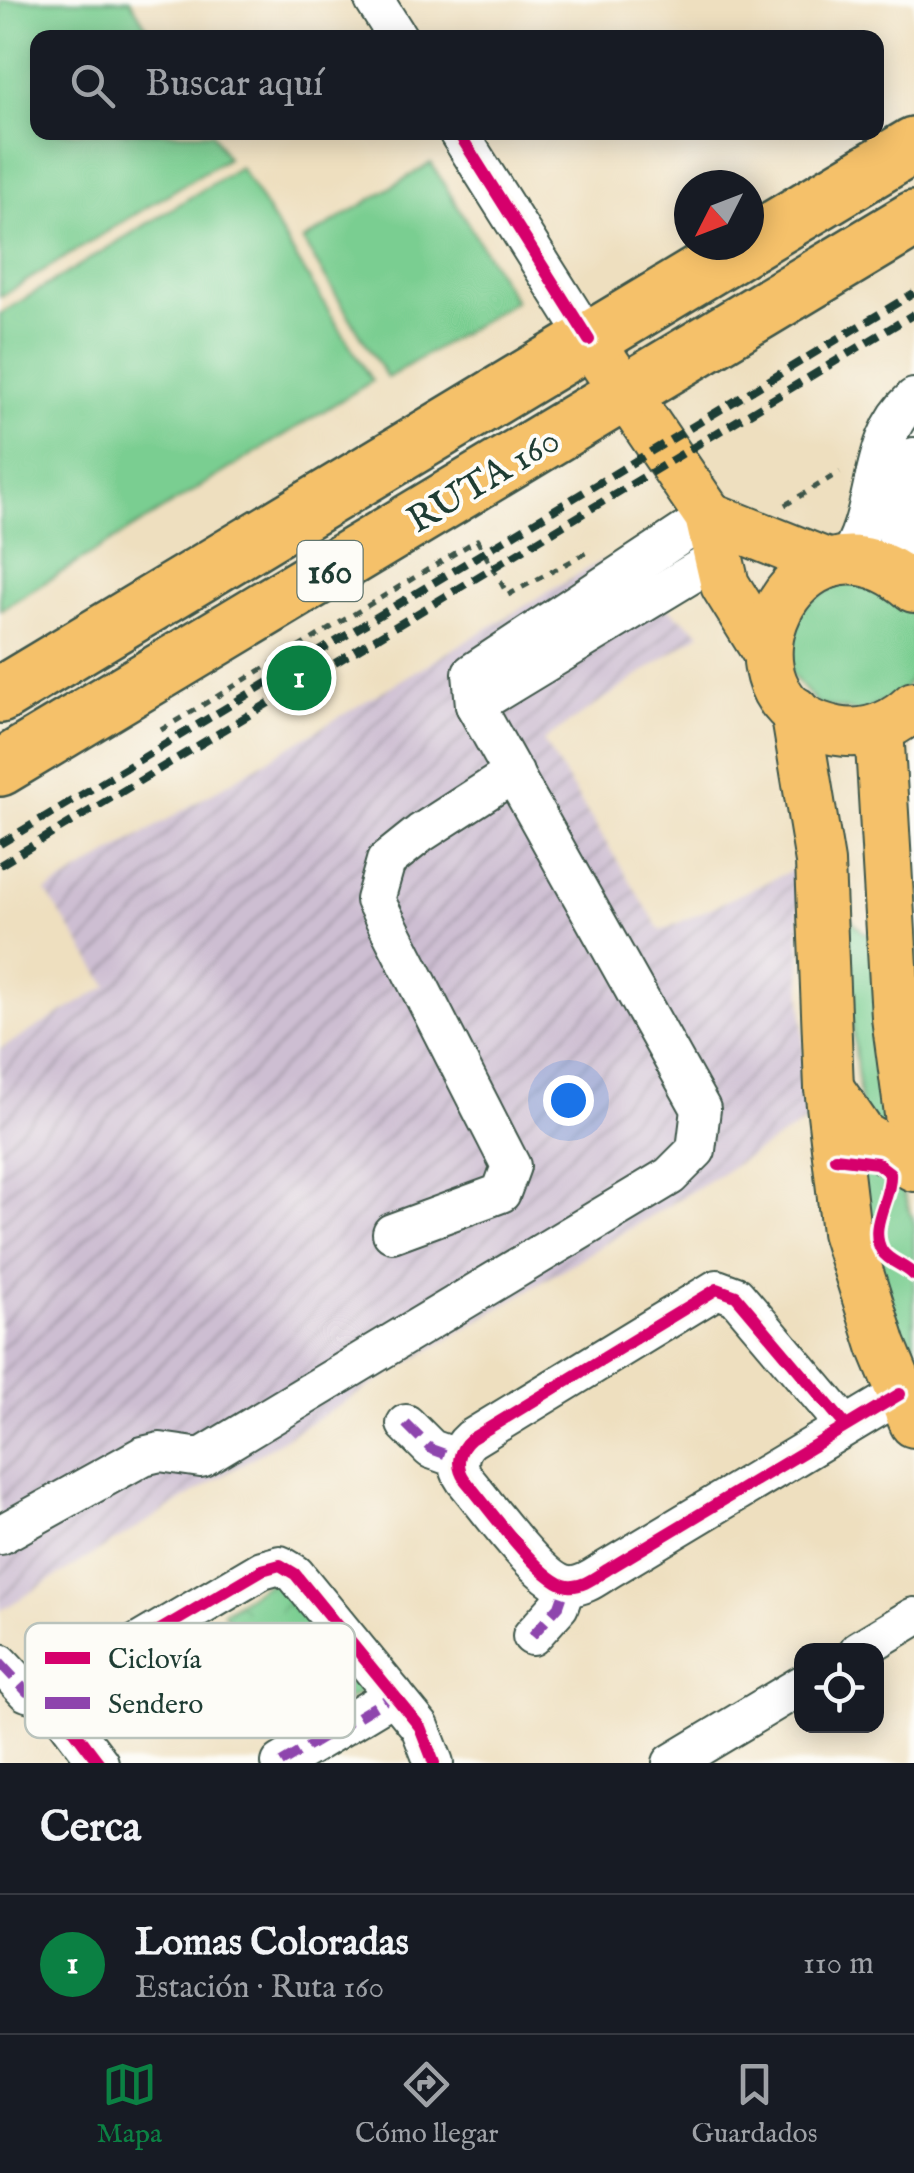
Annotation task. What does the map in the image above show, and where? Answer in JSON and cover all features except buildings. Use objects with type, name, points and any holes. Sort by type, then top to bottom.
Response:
[{"type":"highway","name":"RUTA 160","points":[[764,234],[914,145]]},
{"type":"highway","name":"RUTA 160","points":[[0,768],[914,220]]},
{"type":"highway","name":"RUTA 160","points":[[0,694],[722,260]]},
{"type":"main road","points":[[589,340],[628,392],[712,537],[736,608],[766,651],[775,684],[795,710],[826,728],[844,732],[897,717],[903,929],[901,1070],[914,1152]]},
{"type":"main road","points":[[712,537],[760,539],[838,563],[882,567],[907,582]]},
{"type":"main road","points":[[766,651],[768,632],[782,596],[811,572],[838,563]]},
{"type":"main road","points":[[795,710],[820,862],[829,1088],[846,1232],[907,1408]]},
{"type":"main road","points":[[820,862],[862,916],[903,929]]},
{"type":"main road","points":[[829,1088],[862,1136],[914,1167]]},
{"type":"street","points":[[374,0],[393,30]]},
{"type":"street","points":[[463,140],[589,340]]},
{"type":"street","points":[[907,582],[897,531],[896,418],[914,398]]},
{"type":"street","points":[[838,563],[861,534],[896,455]]},
{"type":"street","points":[[0,1535],[143,1456],[160,1452],[202,1458],[565,1242],[670,1176],[696,1150],[701,1108],[475,705],[472,673],[712,537]]},
{"type":"street","points":[[392,1234],[501,1193],[510,1166],[375,900],[386,861],[421,833],[514,773]]},
{"type":"street","points":[[846,1426],[736,1296],[717,1289],[471,1439],[459,1459],[465,1480],[548,1577],[566,1586],[584,1584],[846,1426],[907,1408]]},
{"type":"street","points":[[406,1424],[431,1449],[459,1459]]},
{"type":"street","points":[[172,1623],[262,1570],[280,1565],[295,1574],[335,1623]]},
{"type":"street","points":[[532,1636],[559,1606],[566,1586]]},
{"type":"street","points":[[871,1643],[914,1617]]},
{"type":"street","points":[[355,1647],[420,1727],[434,1763]]},
{"type":"street","points":[[0,1663],[25,1690]]},
{"type":"street","points":[[672,1763],[794,1690]]},
{"type":"street","points":[[355,1718],[394,1695]]},
{"type":"street","points":[[79,1738],[99,1763]]},
{"type":"street","points":[[281,1763],[323,1738]]},
{"type":"path","points":[[760,539],[779,510],[856,462],[896,455]]},
{"type":"path","points":[[161,730],[476,540],[508,595],[595,548]]},
{"type":"shaded area","points":[[602,560],[701,633],[543,741],[661,931],[797,868],[807,1121],[0,1611],[0,1049],[108,986],[46,892]]},
{"type":"green space","points":[[0,0],[130,0],[149,30],[30,30],[30,140],[216,140],[227,158],[0,297]]},
{"type":"green space","points":[[431,163],[515,301],[387,378],[303,241]]},
{"type":"green space","points":[[240,167],[372,381],[0,610],[0,314]]},
{"type":"green space","points":[[847,578],[907,605],[914,620],[914,674],[902,692],[861,713],[818,704],[790,673],[794,611]]},
{"type":"green space","points":[[848,916],[863,932],[874,935],[892,1137],[862,1118],[848,982]]},
{"type":"green space","points":[[851,1158],[897,1175],[914,1222],[914,1386],[888,1318]]},
{"type":"green space","points":[[271,1581],[282,1586],[311,1623],[232,1623],[223,1612]]},
{"type":"railway","points":[[0,844],[914,293]]},
{"type":"railway","points":[[0,865],[914,314]]},
{"type":"marked path","points":[[406,1424],[431,1449],[459,1459]]},
{"type":"marked path","points":[[532,1636],[559,1606],[566,1586]]},
{"type":"marked path","points":[[0,1663],[25,1690]]},
{"type":"marked path","points":[[355,1718],[394,1695]]},
{"type":"marked path","points":[[281,1763],[323,1738]]},
{"type":"cycle path","points":[[463,140],[589,340]]},
{"type":"cycle path","points":[[835,1158],[877,1163],[890,1173],[878,1222],[878,1241],[885,1255],[914,1275]]},
{"type":"cycle path","points":[[846,1426],[736,1296],[717,1289],[471,1439],[463,1448],[459,1464],[465,1480],[529,1557],[557,1582],[574,1586],[585,1583],[900,1394]]},
{"type":"cycle path","points":[[172,1623],[262,1570],[280,1565],[295,1574],[335,1623]]},
{"type":"cycle path","points":[[355,1647],[420,1727],[434,1763]]},
{"type":"cycle path","points":[[80,1738],[99,1763]]},
{"type":"place","name":"Lomas Coloradas","points":[[299,678]]}]
